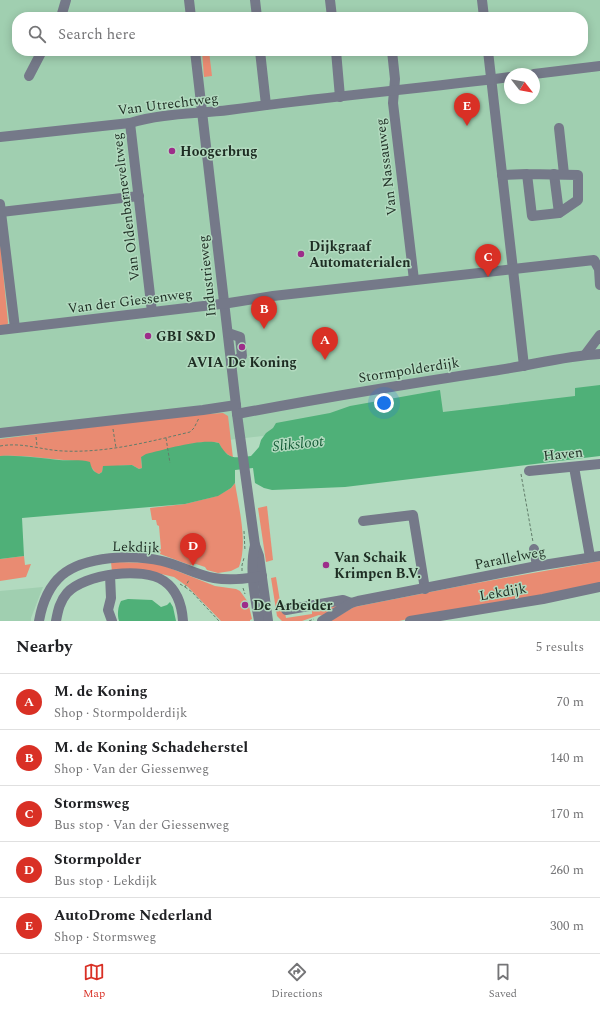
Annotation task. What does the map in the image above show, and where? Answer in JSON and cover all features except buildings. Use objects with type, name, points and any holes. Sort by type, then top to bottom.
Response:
[{"type":"street","points":[[62,12],[66,0]]},
{"type":"street","points":[[189,0],[190,12]]},
{"type":"street","points":[[255,0],[256,12]]},
{"type":"street","points":[[330,0],[331,12]]},
{"type":"street","points":[[482,0],[483,12]]},
{"type":"street","points":[[29,76],[39,56]]},
{"type":"street","name":"Industrieweg","points":[[196,56],[231,364],[254,545],[252,556],[268,621]]},
{"type":"street","points":[[261,56],[266,105]]},
{"type":"street","points":[[336,56],[340,96]]},
{"type":"street","name":"Van Nassauweg","points":[[392,56],[394,78],[393,103],[414,280]]},
{"type":"street","points":[[489,56],[524,366]]},
{"type":"street","points":[[540,73],[600,66]]},
{"type":"street","name":"Van Utrechtweg","points":[[0,137],[130,123],[143,119],[504,78]]},
{"type":"street","name":"Van Oldenbarneveltweg","points":[[130,123],[140,196],[152,312]]},
{"type":"street","points":[[559,128],[559,213]]},
{"type":"street","points":[[502,175],[527,174],[578,175],[578,200],[559,213],[532,216],[527,174]]},
{"type":"street","points":[[15,328],[0,208],[140,196]]},
{"type":"street","name":"Van der Giessenweg","points":[[0,330],[273,296],[594,260],[599,269],[600,285]]},
{"type":"street","points":[[585,355],[600,335]]},
{"type":"street","name":"Stormpolderdijk","points":[[237,410],[524,366],[585,355],[600,354]]},
{"type":"street","points":[[0,433],[204,410],[237,410]]},
{"type":"street","name":"Haven","points":[[525,472],[600,464]]},
{"type":"street","points":[[574,467],[595,556]]},
{"type":"street","points":[[363,522],[413,515],[425,589]]},
{"type":"street","points":[[534,549],[537,566]]},
{"type":"street","name":"Parallelweg","points":[[322,621],[351,603],[595,556]]},
{"type":"street","name":"Lekdijk","points":[[39,621],[45,599],[50,589],[62,575],[84,564],[96,561],[121,558],[152,559],[169,562],[214,578],[231,580],[258,577]]},
{"type":"street","points":[[56,621],[60,604],[68,592],[74,587],[94,578],[126,573],[156,576],[163,580],[170,587],[180,602],[183,621]]},
{"type":"street","points":[[110,575],[111,598],[108,610],[112,621]]},
{"type":"street","name":"Industrieweg","points":[[258,577],[259,621]]},
{"type":"street","name":"Lekdijk","points":[[410,621],[543,599],[600,586]]},
{"type":"street","name":"Parallelweg","points":[[286,610],[343,600],[351,603]]},
{"type":"path","points":[[0,446],[31,446],[62,451],[116,448],[190,432],[194,428],[204,410]]},
{"type":"path","points":[[112,420],[116,448]]},
{"type":"path","points":[[166,438],[170,464]]},
{"type":"path","points":[[525,472],[534,549]]},
{"type":"path","points":[[242,579],[242,565],[245,555],[244,528]]},
{"type":"path","points":[[191,576],[185,586],[219,621]]},
{"type":"shaded area","points":[[0,0],[600,0],[600,394],[368,424],[0,464]]},
{"type":"shaded area","points":[[202,56],[210,56],[212,76],[204,77]]},
{"type":"shaded area","points":[[0,240],[8,323],[6,327],[0,327]]},
{"type":"shaded area","points":[[223,413],[228,416],[233,458],[223,451],[219,443],[202,442],[180,446],[141,457],[142,468],[139,469],[132,465],[103,467],[102,472],[99,474],[96,473],[86,461],[22,456],[0,456],[0,439],[179,416]]},
{"type":"shaded area","points":[[235,483],[243,537],[242,558],[239,567],[231,571],[218,573],[207,570],[205,567],[196,564],[190,565],[160,554],[159,526],[157,525],[156,520],[152,520],[150,508],[185,504],[217,496],[231,488]]},
{"type":"shaded area","points":[[267,506],[273,560],[266,562],[258,508]]},
{"type":"shaded area","points":[[24,556],[25,565],[31,564],[26,577],[0,581],[0,559]]},
{"type":"shaded area","points":[[600,561],[600,583],[518,600],[430,614],[399,621],[330,621],[354,607]]},
{"type":"shaded area","points":[[111,562],[157,563],[215,586],[236,589],[240,591],[248,602],[252,619],[250,621],[221,621],[188,587],[174,577],[140,569],[112,572]]},
{"type":"shaded area","points":[[276,577],[281,607],[284,607],[286,618],[312,614],[312,611],[324,609],[324,607],[340,605],[323,616],[319,615],[302,621],[282,621],[277,616],[271,578]]},
{"type":"shaded area","points":[[43,587],[31,621],[0,621],[0,591]]},
{"type":"water","name":"Sliksloot","points":[[600,385],[600,456],[345,487],[272,490],[255,483],[253,468],[235,470],[235,483],[231,488],[218,496],[185,504],[22,518],[24,556],[0,559],[0,456],[22,456],[86,461],[90,462],[95,472],[99,474],[102,472],[103,466],[132,465],[139,469],[142,468],[141,457],[146,454],[193,443],[219,443],[222,449],[232,457],[245,457],[251,456],[259,447],[261,440],[266,433],[273,428],[276,423],[330,413],[350,406],[440,390],[443,412],[575,396],[575,388]]},
{"type":"water","points":[[128,599],[152,600],[161,607],[170,602],[173,607],[176,621],[119,621],[118,613],[120,603],[121,601]]},
{"type":"place","name":"AutoDrome Nederland","points":[[467,126]]},
{"type":"place","name":"Hoogerbrug","points":[[172,151]]},
{"type":"place","name":"Dijkgraaf Automaterialen","points":[[301,254]]},
{"type":"place","name":"Stormsweg","points":[[488,277]]},
{"type":"place","name":"M. de Koning Schadeherstel","points":[[264,329]]},
{"type":"place","name":"GBI S&D","points":[[148,336]]},
{"type":"place","name":"AVIA De Koning","points":[[242,347]]},
{"type":"place","name":"M. de Koning","points":[[325,360]]},
{"type":"place","name":"Van Schaik Krimpen B.V.","points":[[326,565]]},
{"type":"place","name":"Stormpolder","points":[[193,566]]},
{"type":"place","name":"De Arbeider","points":[[245,605]]}]
